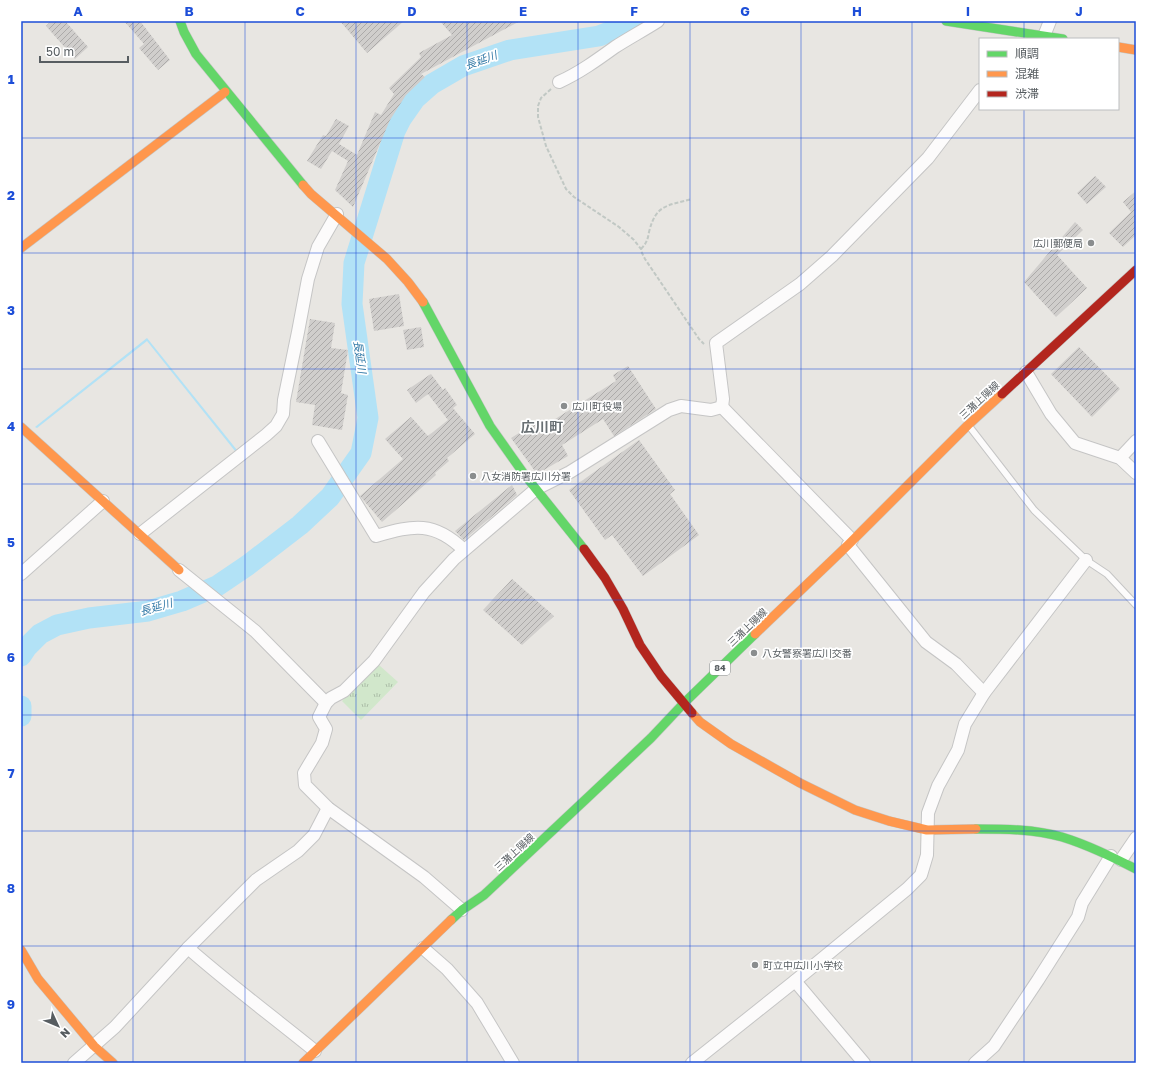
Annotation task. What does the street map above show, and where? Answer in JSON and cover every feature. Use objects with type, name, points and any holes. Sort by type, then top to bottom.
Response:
[{"type":"main road","points":[[180,21],[196,54],[290,172],[311,194],[337,214],[387,259],[422,300],[443,335],[490,426],[524,474],[605,578],[623,609],[640,645],[661,676],[700,722],[731,744],[800,783],[855,810],[889,821],[927,830],[995,829],[1033,831],[1062,837],[1116,858],[1136,869]]},
{"type":"main road","points":[[946,21],[1036,37],[1050,38]]},
{"type":"main road","points":[[1119,47],[1136,50]]},
{"type":"main road","points":[[21,248],[225,92]]},
{"type":"main road","name":"三潴上陽線","points":[[302,1063],[462,910],[484,895],[651,738],[684,703],[968,425],[1136,270]]},
{"type":"main road","points":[[21,427],[179,570]]},
{"type":"main road","points":[[21,950],[38,979],[94,1046],[113,1063]]},
{"type":"street","points":[[559,82],[571,77],[592,64],[616,46],[658,21]]},
{"type":"street","points":[[1036,37],[1050,21]]},
{"type":"street","points":[[722,407],[723,400],[716,343],[800,284],[832,256],[928,158],[979,91]]},
{"type":"street","points":[[140,534],[276,426],[283,414],[284,400],[308,279],[318,246],[337,214]]},
{"type":"street","points":[[1026,372],[1051,414],[1075,443],[1120,458],[1136,473]]},
{"type":"street","points":[[462,910],[424,877],[328,808],[305,785],[304,773],[322,743],[326,729],[319,717],[326,703],[344,691],[374,661],[424,592],[454,559],[536,489],[570,472],[669,410],[681,406],[711,410],[722,407]]},
{"type":"street","points":[[722,407],[850,542],[926,642],[956,664],[984,693]]},
{"type":"street","points":[[318,441],[376,536],[397,530],[417,527],[436,531],[452,539],[464,550]]},
{"type":"street","points":[[1120,458],[1136,441]]},
{"type":"street","points":[[21,574],[103,501]]},
{"type":"street","points":[[692,1063],[795,981],[921,875],[927,855],[928,813],[938,786],[958,750],[965,724],[984,693],[1086,560]]},
{"type":"street","points":[[179,570],[255,631],[326,703]]},
{"type":"street","points":[[74,1063],[115,1027],[188,948],[256,880],[298,851],[314,835],[328,808]]},
{"type":"street","points":[[975,1063],[994,1046],[1078,917],[1082,903],[1116,858],[1136,838]]},
{"type":"street","points":[[188,948],[221,977],[255,1002],[315,1051]]},
{"type":"street","points":[[423,948],[447,969],[477,1003],[513,1063]]},
{"type":"street","points":[[795,981],[864,1063]]},
{"type":"lane","points":[[968,425],[1034,510],[1086,560],[1107,574],[1136,605]]},
{"type":"path","points":[[559,82],[541,98],[538,106],[538,117],[546,146],[566,189],[574,197],[619,227],[634,240],[641,249],[645,259],[699,339],[706,346],[716,343]]},
{"type":"path","points":[[641,249],[646,243],[652,219],[660,210],[665,207],[692,199]]},
{"type":"green space","points":[[375,665],[379,665],[398,682],[361,720],[342,701]]},
{"type":"water","points":[[147,338],[237,450],[235,451],[147,341],[37,428],[35,427]]},
{"type":"building","points":[[51,21],[65,21],[88,47],[75,59],[46,26]]},
{"type":"building","points":[[124,21],[140,21],[170,60],[158,70],[139,48],[144,44]]},
{"type":"building","points":[[340,21],[404,21],[367,53]]},
{"type":"building","points":[[440,21],[520,21],[421,74],[425,77],[406,95],[390,120],[353,207],[335,190],[348,161],[332,151],[321,169],[307,161],[323,135],[326,136],[336,119],[349,126],[339,144],[357,155],[375,112],[381,115],[394,94],[389,88],[421,57],[419,53],[452,35]]},
{"type":"building","points":[[1095,176],[1106,187],[1087,204],[1077,193]]},
{"type":"building","points":[[1136,191],[1136,235],[1123,247],[1109,233],[1131,212],[1123,202]]},
{"type":"building","points":[[1075,222],[1083,230],[1057,255],[1087,288],[1056,317],[1024,282]]},
{"type":"building","points":[[399,294],[404,326],[374,331],[369,299]]},
{"type":"building","points":[[310,319],[335,323],[331,348],[348,350],[341,393],[348,395],[342,430],[312,425],[315,405],[296,402]]},
{"type":"building","points":[[421,327],[424,347],[407,350],[403,330]]},
{"type":"building","points":[[1079,347],[1120,389],[1092,417],[1051,374]]},
{"type":"building","points":[[628,366],[656,409],[614,436],[603,419],[562,445],[568,456],[537,474],[511,438],[540,420],[544,426],[616,381],[613,375]]},
{"type":"building","points":[[431,374],[443,390],[445,388],[457,405],[453,408],[475,434],[447,458],[449,461],[435,473],[436,475],[382,522],[360,496],[403,459],[385,439],[411,417],[428,436],[448,420],[428,394],[416,403],[407,390]]},
{"type":"building","points":[[639,440],[675,490],[670,494],[699,535],[643,576],[612,535],[605,540],[569,490]]},
{"type":"building","points":[[512,485],[517,495],[464,540],[455,531]]},
{"type":"building","points":[[512,579],[554,616],[522,645],[483,610]]},
{"type":"waterway","name":"長延川","points":[[21,656],[27,647],[40,634],[57,625],[89,618],[148,611],[182,601],[217,586],[248,565],[300,525],[330,497],[361,453],[368,418],[352,304],[354,263],[395,131],[401,119],[415,99],[432,84],[463,66],[510,50],[599,36],[637,21]]},
{"type":"waterway","name":"長延川","points":[[21,706],[21,716]]},
{"type":"traffic: fast","points":[[180,21],[196,54],[303,185]]},
{"type":"traffic: fast","points":[[946,21],[1056,38]]},
{"type":"traffic: fast","points":[[423,302],[490,426],[524,474],[584,549]]},
{"type":"traffic: fast","points":[[451,920],[462,910],[484,895],[651,738],[684,703],[755,634]]},
{"type":"traffic: fast","points":[[976,829],[1008,829],[1051,834],[1091,847],[1136,869]]},
{"type":"traffic: slow","points":[[1119,47],[1136,50]]},
{"type":"traffic: slow","points":[[21,248],[225,92]]},
{"type":"traffic: slow","points":[[303,185],[311,194],[387,259],[408,282],[423,302]]},
{"type":"traffic: slow","points":[[755,634],[848,545],[968,425],[1002,394]]},
{"type":"traffic: slow","points":[[21,427],[179,570]]},
{"type":"traffic: slow","points":[[692,713],[700,722],[731,744],[800,783],[855,810],[889,821],[927,830],[976,829]]},
{"type":"traffic: slow","points":[[303,1063],[451,920]]},
{"type":"traffic: slow","points":[[21,950],[38,979],[94,1046],[113,1063]]},
{"type":"traffic: jam","points":[[1002,394],[1136,270]]},
{"type":"traffic: jam","points":[[584,549],[605,578],[623,609],[640,645],[661,676],[692,713]]},
{"type":"place","name":"広川郵便局","points":[[1091,243]]},
{"type":"place","name":"広川町役場","points":[[564,406]]},
{"type":"place","name":"八女消防署広川分署","points":[[473,476]]},
{"type":"place","name":"八女警察署広川交番","points":[[754,653]]},
{"type":"place","name":"町立中広川小学校","points":[[755,965]]},
{"type":"district","name":"広川町","points":[[542,427]]}]
